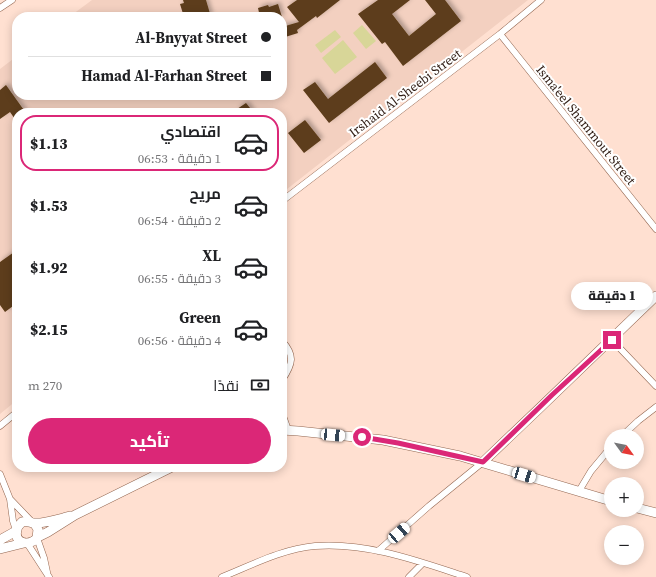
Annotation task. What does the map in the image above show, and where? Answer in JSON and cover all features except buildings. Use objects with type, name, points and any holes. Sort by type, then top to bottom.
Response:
[{"type":"main road","points":[[483,462],[552,395],[612,340],[656,296]]},
{"type":"main road","points":[[287,430],[383,440],[460,456],[604,498]]},
{"type":"main road","points":[[0,549],[34,541],[75,515],[162,472]]},
{"type":"main road","points":[[644,510],[656,513]]},
{"type":"main road","points":[[0,540],[16,531],[22,522],[33,522],[75,515]]},
{"type":"main road","points":[[33,522],[38,529],[37,538]]},
{"type":"main road","points":[[16,531],[17,536],[25,543]]},
{"type":"street","points":[[0,8],[12,0]]},
{"type":"street","name":"Irshaid Al-Sheebi Street","points":[[287,197],[500,34],[541,0]]},
{"type":"street","name":"Isma'eel Shammout Street","points":[[500,34],[655,224]]},
{"type":"street","points":[[612,340],[656,386]]},
{"type":"street","points":[[287,347],[289,349],[291,361],[287,372]]},
{"type":"street","points":[[629,429],[656,407]]},
{"type":"street","points":[[0,426],[12,416]]},
{"type":"street","points":[[579,491],[590,471],[604,455]]},
{"type":"street","points":[[378,551],[429,506],[483,462]]},
{"type":"street","points":[[0,474],[10,499],[12,521],[16,531]]},
{"type":"street","points":[[10,499],[33,522]]},
{"type":"street","points":[[37,538],[48,575]]},
{"type":"street","points":[[25,543],[48,575]]},
{"type":"street","points":[[222,577],[267,558],[314,546],[347,546],[378,551],[423,563],[466,577]]},
{"type":"street","points":[[408,577],[423,563]]},
{"type":"shaded area","points":[[92,0],[528,0],[287,189],[287,108],[12,108],[12,404],[0,414],[0,69],[12,60],[12,100],[287,100],[287,12],[76,12]]},
{"type":"shaded area","points":[[362,25],[376,41],[366,49],[353,33]]},
{"type":"shaded area","points":[[335,30],[341,37],[321,53],[315,45]]},
{"type":"shaded area","points":[[343,40],[357,57],[335,74],[322,58]]},
{"type":"route","points":[[362,437],[398,443],[483,462],[552,395],[612,340]]}]
